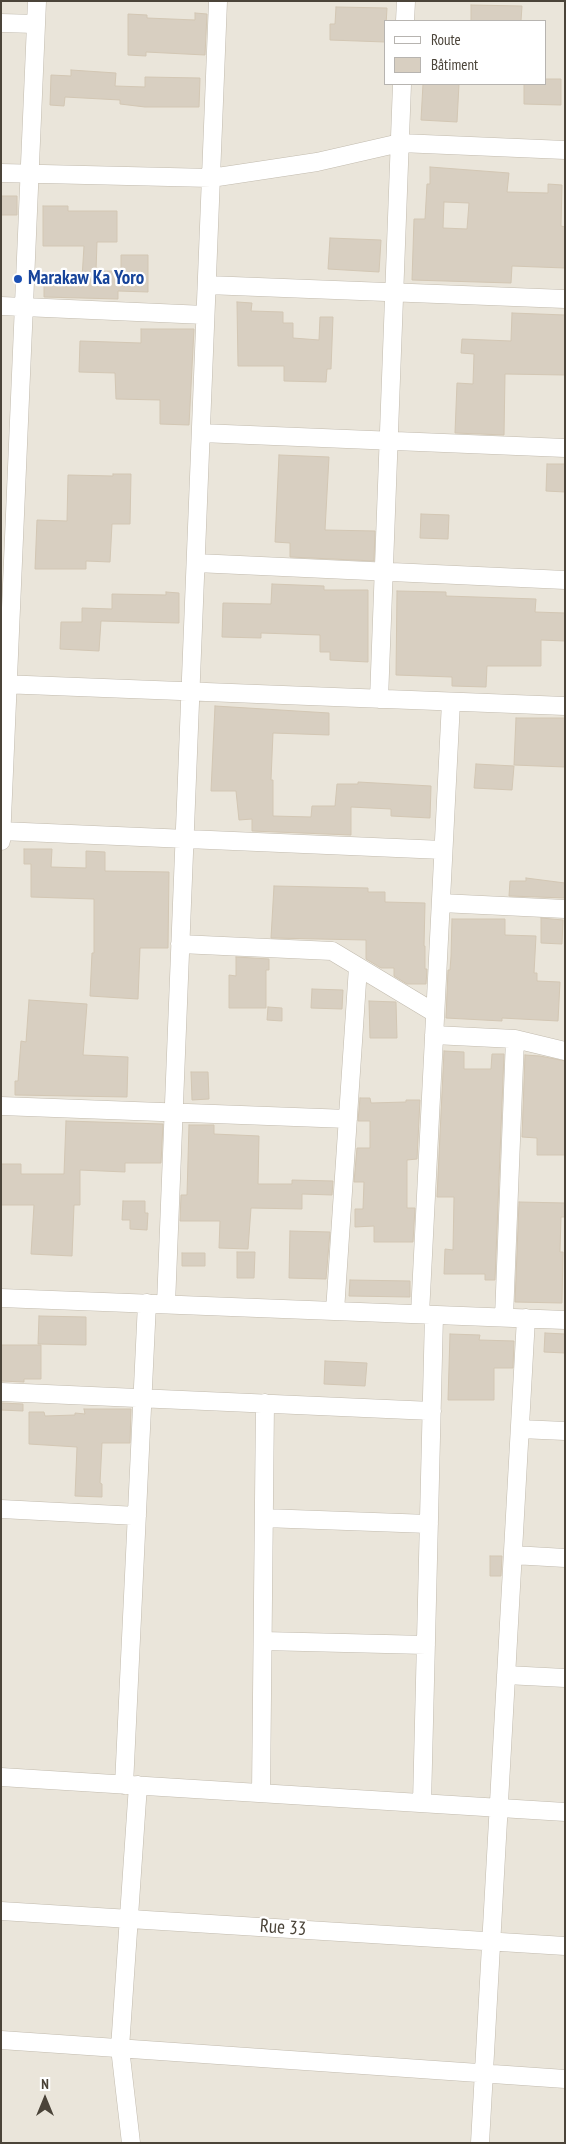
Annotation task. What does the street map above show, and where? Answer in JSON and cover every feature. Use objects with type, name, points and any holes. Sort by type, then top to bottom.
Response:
[{"type":"street","points":[[1,841],[4,685],[24,307],[36,1]]},
{"type":"street","points":[[166,1304],[218,1]]},
{"type":"street","points":[[405,20],[406,1]]},
{"type":"street","points":[[1,23],[36,24]]},
{"type":"street","points":[[379,699],[402,85]]},
{"type":"street","points":[[1,172],[211,178],[317,162],[400,144],[565,150]]},
{"type":"street","points":[[207,285],[565,299]]},
{"type":"street","points":[[1,306],[205,315]]},
{"type":"street","points":[[201,433],[565,448]]},
{"type":"street","points":[[196,563],[565,580]]},
{"type":"street","points":[[4,685],[565,706]]},
{"type":"street","points":[[422,1803],[432,1411],[427,1314],[434,1035],[451,702]]},
{"type":"street","points":[[1,832],[443,850]]},
{"type":"street","points":[[441,903],[565,909]]},
{"type":"street","points":[[180,944],[332,951],[435,1013]]},
{"type":"street","points":[[335,1311],[358,967]]},
{"type":"street","points":[[434,1035],[515,1039],[565,1051]]},
{"type":"street","points":[[504,1318],[515,1039]]},
{"type":"street","points":[[1,1106],[348,1119]]},
{"type":"street","points":[[1,1298],[565,1320]]},
{"type":"street","points":[[131,2143],[120,2048],[129,1919],[136,1516],[147,1303]]},
{"type":"street","points":[[480,2143],[526,1318]]},
{"type":"street","points":[[1,1392],[432,1411]]},
{"type":"street","points":[[261,1793],[265,1403]]},
{"type":"street","points":[[520,1429],[565,1431]]},
{"type":"street","points":[[1,1509],[136,1516]]},
{"type":"street","points":[[264,1518],[429,1524]]},
{"type":"street","points":[[513,1555],[565,1558]]},
{"type":"street","points":[[263,1640],[426,1645]]},
{"type":"street","points":[[506,1674],[565,1678]]},
{"type":"street","points":[[1,1777],[565,1812]]},
{"type":"street","name":"Rue 33","points":[[1,1911],[565,1946]]},
{"type":"street","points":[[1,2040],[565,2079]]},
{"type":"shaded area","points":[[1,1],[565,1],[565,2143],[1,2143]]},
{"type":"building","points":[[471,5],[522,6],[521,20],[471,20]]},
{"type":"building","points":[[336,7],[387,8],[386,20],[384,20],[384,42],[330,40],[330,24],[335,24]]},
{"type":"building","points":[[195,13],[207,14],[205,55],[146,52],[146,56],[128,55],[128,14],[147,15],[147,18],[195,20]]},
{"type":"building","points":[[71,70],[116,73],[115,86],[145,87],[145,77],[200,78],[199,107],[145,107],[120,104],[120,100],[65,97],[64,106],[50,105],[51,75],[71,76]]},
{"type":"building","points":[[546,79],[561,79],[561,105],[524,104],[524,85],[546,85]]},
{"type":"building","points":[[423,85],[459,85],[457,122],[421,120]]},
{"type":"building","points":[[430,167],[509,173],[507,192],[548,193],[548,184],[562,185],[561,226],[565,227],[565,268],[512,266],[511,283],[412,280],[414,219],[425,219],[427,184],[430,184]],"holes":[[[444,202],[469,203],[467,229],[443,228]]]},
{"type":"building","points":[[1,196],[17,196],[17,215],[1,215]]},
{"type":"building","points":[[43,206],[68,206],[68,211],[117,211],[117,242],[97,242],[96,271],[121,271],[121,255],[148,255],[148,292],[118,291],[118,299],[44,297],[44,278],[82,278],[84,246],[43,246]]},
{"type":"building","points":[[330,238],[381,240],[379,272],[328,269]]},
{"type":"building","points":[[237,302],[252,303],[251,311],[283,312],[283,323],[293,323],[293,338],[319,340],[320,317],[333,317],[331,369],[327,369],[326,382],[284,381],[284,366],[238,366]]},
{"type":"building","points":[[512,313],[565,315],[565,375],[505,374],[504,435],[455,433],[457,383],[473,384],[474,354],[461,353],[462,339],[511,341]]},
{"type":"building","points":[[141,329],[194,329],[189,425],[160,424],[160,400],[116,399],[115,373],[79,372],[80,341],[141,343]]},
{"type":"building","points":[[279,455],[329,457],[325,530],[375,531],[374,561],[290,557],[290,543],[275,542]]},
{"type":"building","points":[[547,464],[565,464],[565,492],[546,491]]},
{"type":"building","points":[[113,474],[131,474],[130,524],[112,524],[110,562],[86,561],[86,569],[35,569],[37,520],[67,521],[68,475],[113,476]]},
{"type":"building","points":[[421,514],[449,515],[448,539],[420,538]]},
{"type":"building","points":[[272,584],[324,586],[324,590],[368,590],[368,662],[330,660],[330,652],[320,652],[320,635],[261,633],[261,638],[222,637],[223,603],[271,604]]},
{"type":"building","points":[[397,591],[446,592],[446,596],[536,599],[535,612],[565,613],[565,641],[541,640],[541,666],[487,666],[486,687],[452,686],[452,677],[396,675]]},
{"type":"building","points":[[166,592],[179,593],[179,623],[101,621],[99,651],[60,649],[61,622],[82,622],[82,608],[112,609],[112,594],[166,595]]},
{"type":"building","points":[[215,706],[329,713],[329,735],[273,733],[271,780],[273,780],[273,816],[311,817],[312,806],[335,806],[337,784],[358,784],[358,782],[431,786],[430,818],[391,816],[391,809],[351,807],[351,835],[252,831],[252,819],[239,820],[236,791],[211,791]]},
{"type":"building","points":[[516,718],[565,718],[565,767],[514,765]]},
{"type":"building","points":[[476,764],[514,766],[512,790],[474,788]]},
{"type":"building","points":[[24,849],[52,849],[51,867],[86,868],[86,851],[105,852],[105,871],[169,872],[168,948],[140,948],[138,999],[90,996],[92,953],[94,953],[94,899],[31,897],[31,864],[24,864]]},
{"type":"building","points":[[526,878],[565,883],[565,898],[509,896],[510,881],[526,881]]},
{"type":"building","points":[[274,886],[368,888],[368,892],[385,892],[385,902],[425,903],[424,946],[425,969],[427,969],[426,984],[407,984],[394,976],[394,968],[381,968],[366,959],[366,940],[271,938]]},
{"type":"building","points":[[541,918],[563,920],[562,944],[541,943]]},
{"type":"building","points":[[452,919],[505,919],[505,935],[536,936],[534,973],[537,973],[537,981],[560,982],[558,1021],[446,1018]]},
{"type":"building","points":[[236,957],[269,959],[269,970],[266,970],[266,1008],[229,1008],[229,975],[236,976]]},
{"type":"building","points":[[312,989],[343,990],[342,1009],[311,1008]]},
{"type":"building","points":[[29,1000],[87,1004],[83,1055],[128,1057],[127,1097],[15,1095],[15,1081],[18,1081],[21,1041],[26,1042]]},
{"type":"building","points":[[369,1001],[396,1002],[397,1038],[370,1038]]},
{"type":"building","points":[[268,1007],[282,1008],[282,1021],[267,1020]]},
{"type":"building","points":[[444,1051],[464,1052],[464,1069],[491,1069],[492,1054],[504,1054],[495,1280],[485,1280],[485,1274],[444,1274],[445,1249],[453,1250],[454,1197],[437,1197]]},
{"type":"building","points":[[525,1055],[565,1061],[565,1155],[537,1155],[537,1138],[522,1137]]},
{"type":"building","points":[[191,1072],[208,1072],[209,1099],[192,1100]]},
{"type":"building","points":[[360,1098],[370,1098],[371,1103],[420,1100],[417,1159],[407,1160],[407,1208],[415,1208],[413,1242],[374,1242],[374,1226],[355,1227],[355,1209],[363,1209],[364,1182],[354,1182],[357,1148],[370,1148],[370,1121],[358,1121]]},
{"type":"building","points":[[66,1121],[163,1124],[161,1163],[125,1163],[125,1172],[80,1170],[80,1205],[74,1205],[72,1256],[31,1254],[34,1205],[1,1205],[1,1164],[21,1164],[21,1174],[64,1174]]},
{"type":"building","points":[[189,1125],[214,1125],[214,1134],[259,1136],[258,1184],[292,1184],[292,1180],[333,1181],[332,1195],[302,1194],[302,1209],[251,1208],[248,1249],[219,1248],[220,1221],[180,1221],[181,1195],[187,1195]]},
{"type":"building","points":[[123,1201],[145,1201],[145,1213],[148,1213],[147,1230],[130,1229],[130,1220],[122,1220]]},
{"type":"building","points":[[519,1202],[565,1203],[565,1217],[561,1217],[560,1252],[563,1252],[562,1303],[515,1302]]},
{"type":"building","points":[[290,1231],[330,1232],[326,1279],[289,1278]]},
{"type":"building","points":[[237,1252],[255,1252],[254,1278],[237,1278]]},
{"type":"building","points":[[182,1253],[205,1253],[205,1266],[182,1266]]},
{"type":"building","points":[[350,1280],[410,1281],[410,1297],[349,1296]]},
{"type":"building","points":[[39,1316],[86,1317],[86,1345],[38,1344]]},
{"type":"building","points":[[545,1333],[565,1334],[565,1353],[544,1352]]},
{"type":"building","points":[[450,1334],[480,1335],[479,1340],[514,1341],[513,1368],[494,1368],[494,1400],[448,1400]]},
{"type":"building","points":[[1,1345],[41,1345],[41,1379],[24,1379],[24,1382],[1,1381]]},
{"type":"building","points":[[325,1361],[367,1363],[365,1386],[324,1384]]},
{"type":"building","points":[[1,1403],[23,1404],[23,1411],[1,1410]]},
{"type":"building","points":[[84,1409],[131,1409],[130,1443],[102,1443],[100,1483],[102,1484],[102,1497],[75,1496],[77,1447],[29,1444],[29,1412],[44,1412],[45,1416],[75,1415],[75,1413],[85,1414]]},
{"type":"building","points":[[490,1556],[502,1556],[501,1576],[490,1576]]},
{"type":"place","name":"Marakaw Ka Yoro","points":[[18,279]]}]
